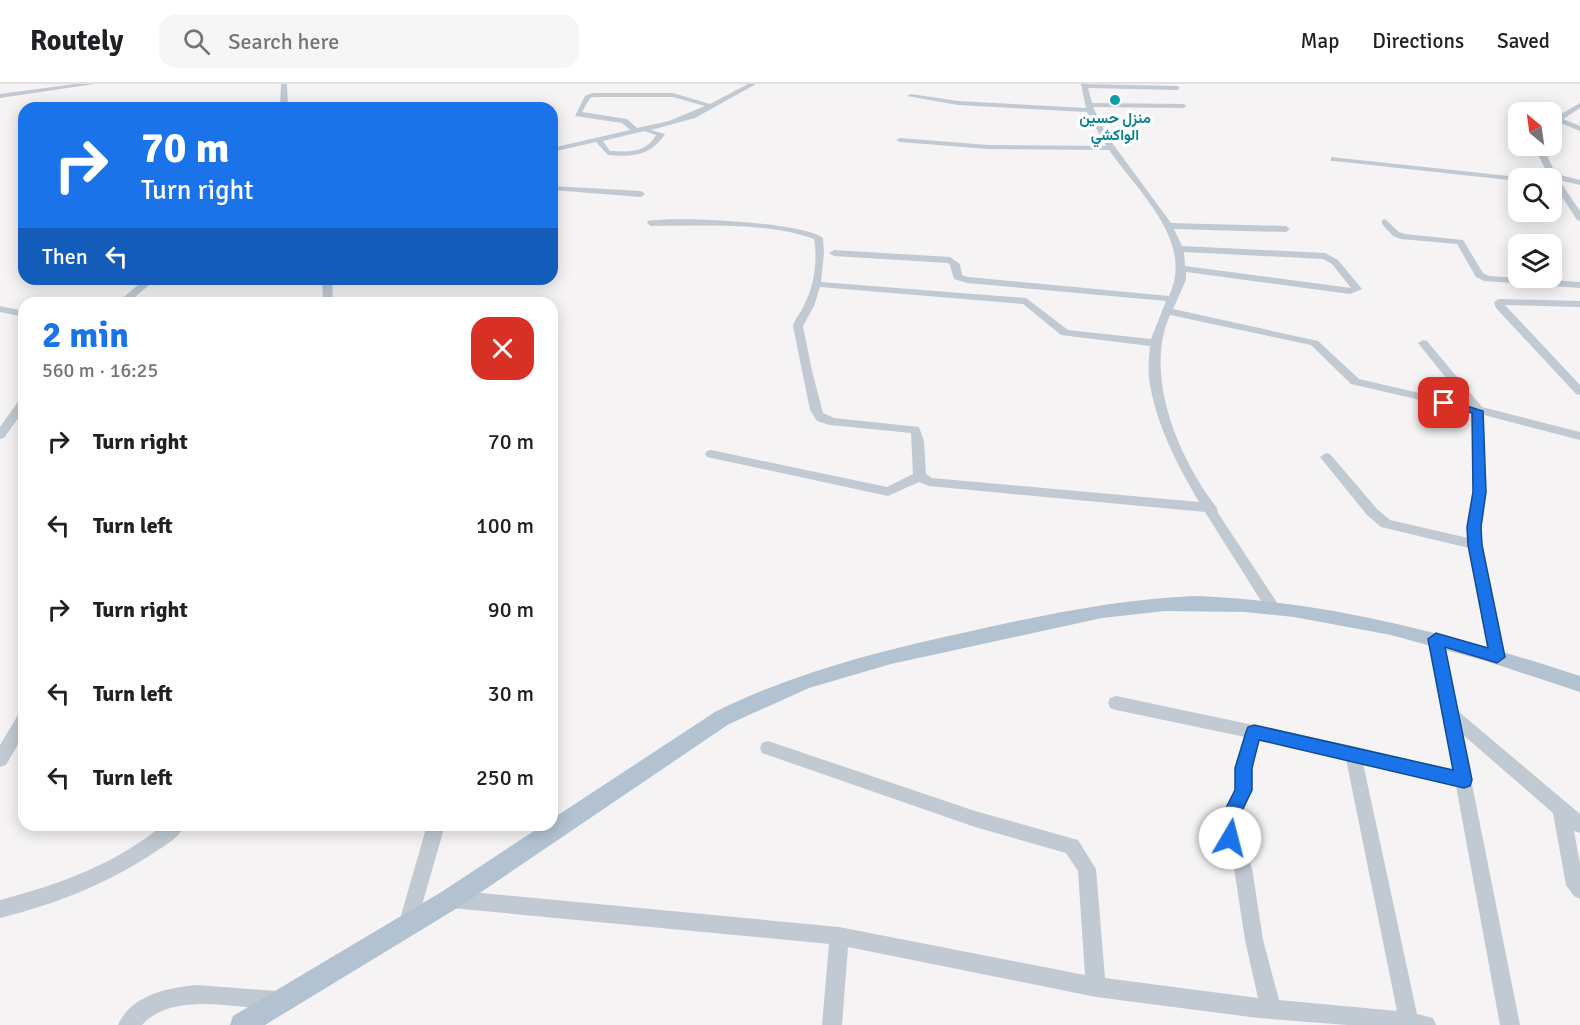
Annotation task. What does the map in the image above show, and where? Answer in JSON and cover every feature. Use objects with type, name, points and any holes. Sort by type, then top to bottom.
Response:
[{"type":"main road","points":[[558,828],[722,718],[757,699],[826,672],[1007,630],[1101,612],[1195,603],[1273,608],[1366,621],[1436,639],[1580,684]]},
{"type":"main road","points":[[242,1025],[452,899],[553,831]]},
{"type":"street","points":[[0,94],[58,84]]},
{"type":"street","points":[[0,94],[91,84]]},
{"type":"street","points":[[284,84],[284,102]]},
{"type":"street","points":[[558,149],[682,120],[753,84]]},
{"type":"street","points":[[1177,88],[1085,85],[1089,107],[1096,124],[1111,148],[1170,226],[1180,249],[1183,269],[1155,343],[1153,371],[1166,425],[1211,508],[1273,608]]},
{"type":"street","points":[[599,141],[608,153],[647,152],[660,134],[641,131],[624,121],[578,114],[587,97],[595,95],[673,95],[711,106]]},
{"type":"street","points":[[910,96],[958,103],[1089,107],[1183,106]]},
{"type":"street","points":[[1562,116],[1580,105]]},
{"type":"street","points":[[1562,123],[1580,129]]},
{"type":"street","points":[[900,140],[988,147],[1111,148]]},
{"type":"street","points":[[1334,159],[1508,177]]},
{"type":"street","points":[[1562,182],[1580,185]]},
{"type":"street","points":[[558,188],[640,194]]},
{"type":"street","points":[[1562,192],[1580,218]]},
{"type":"street","points":[[1385,222],[1396,234],[1404,237],[1460,242],[1479,275],[1487,279],[1580,285]]},
{"type":"street","points":[[651,223],[737,225],[812,235],[818,238],[820,244],[816,284],[808,308],[800,318],[798,335],[809,374],[813,409],[822,419],[834,422],[915,430],[918,437],[920,476]]},
{"type":"street","points":[[1170,226],[1286,229]]},
{"type":"street","points":[[1180,249],[1325,256],[1335,262],[1357,287],[1356,290],[1350,291],[1183,269]]},
{"type":"street","points":[[834,253],[950,260],[955,264],[957,277],[967,280],[1173,299]]},
{"type":"street","points":[[816,284],[1026,301],[1062,332],[1155,343]]},
{"type":"street","points":[[129,297],[144,285]]},
{"type":"street","points":[[1580,304],[1499,302],[1500,306],[1580,392]]},
{"type":"street","points":[[0,309],[18,313]]},
{"type":"street","points":[[1167,312],[1314,343],[1327,350],[1347,377],[1355,382],[1580,436]]},
{"type":"street","points":[[1423,343],[1478,411],[1479,492],[1474,527],[1475,545],[1497,657]]},
{"type":"street","points":[[0,435],[18,410]]},
{"type":"street","points":[[711,454],[888,492],[920,476]]},
{"type":"street","points":[[1326,457],[1372,512],[1386,524],[1475,545]]},
{"type":"street","points":[[920,476],[928,482],[1211,508]]},
{"type":"street","points":[[1436,639],[1510,1025]]},
{"type":"street","points":[[1116,702],[1353,753],[1464,780]]},
{"type":"street","points":[[1451,715],[1580,825]]},
{"type":"street","points":[[0,760],[18,730]]},
{"type":"street","points":[[1254,732],[1244,768],[1243,790],[1231,816],[1230,838],[1244,868],[1254,940],[1271,1009]]},
{"type":"street","points":[[768,748],[975,819],[1072,846],[1087,869],[1096,987]]},
{"type":"street","points":[[452,899],[839,936],[1096,987],[1340,1019],[1418,1024],[1353,753]]},
{"type":"street","points":[[1562,809],[1575,885],[1580,890]]},
{"type":"street","points":[[0,909],[56,892],[132,858],[169,831]]},
{"type":"street","points":[[407,926],[434,831]]},
{"type":"street","points":[[832,1025],[839,936]]},
{"type":"street","points":[[128,1025],[157,1002],[181,994],[282,1001]]},
{"type":"place","name":"منزل حسين الواكشي","points":[[1115,100]]},
{"type":"route","points":[[1230,838],[1231,816],[1243,790],[1244,768],[1254,732],[1464,780],[1436,639],[1497,657],[1475,545],[1474,527],[1479,492],[1478,411],[1444,403]]}]
